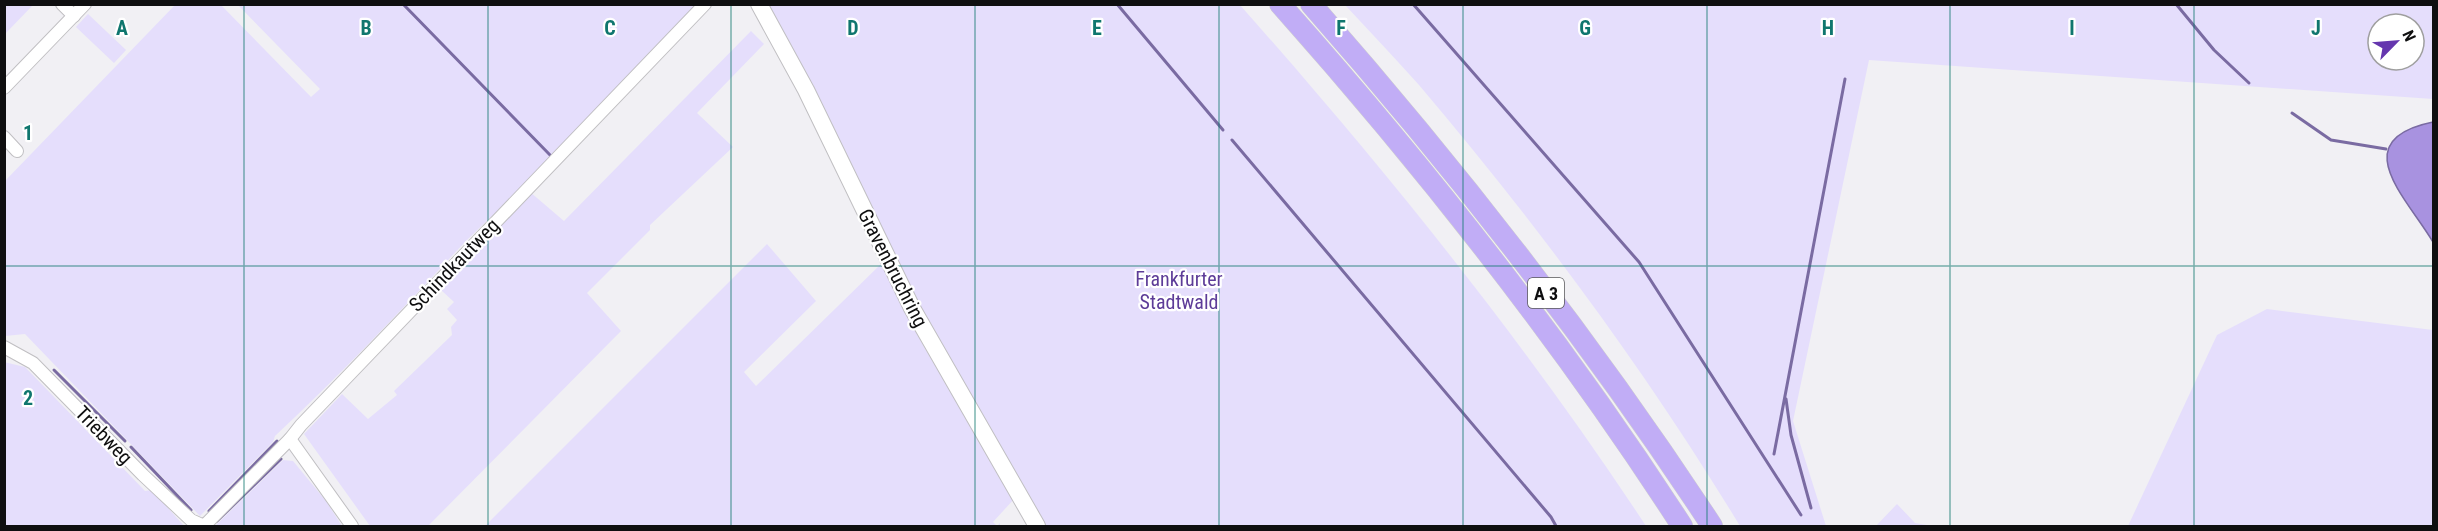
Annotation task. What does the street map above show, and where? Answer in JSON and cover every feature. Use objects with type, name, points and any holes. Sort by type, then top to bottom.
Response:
[{"type":"highway","name":"A 3","points":[[1280,4],[1346,80],[1491,259],[1578,374],[1682,526]]},
{"type":"highway","name":"A 3","points":[[1311,4],[1449,167],[1565,317],[1654,440],[1712,526]]},
{"type":"street","points":[[62,4],[74,16]]},
{"type":"street","points":[[5,86],[86,4]]},
{"type":"street","name":"Schindkautweg","points":[[204,526],[290,440],[301,425],[705,4]]},
{"type":"street","name":"Gravenbruchring","points":[[759,4],[806,90],[912,308],[1038,526]]},
{"type":"street","points":[[4,137],[17,151]]},
{"type":"street","name":"Triebweg","points":[[4,347],[33,363],[143,475],[191,520],[204,526]]},
{"type":"street","points":[[290,440],[352,526]]},
{"type":"green space","points":[[4,5],[33,5],[5,34],[4,34]]},
{"type":"green space","points":[[175,5],[221,5],[311,97],[320,89],[238,5],[698,5],[552,158],[470,237],[200,516],[25,334],[5,336],[4,182]]},
{"type":"green space","name":"Frankfurter Stadtwald","points":[[764,5],[1240,5],[1348,130],[1452,258],[1552,390],[1646,526],[1044,526],[897,268]]},
{"type":"green space","points":[[1345,5],[2433,5],[2433,99],[1869,60],[1793,421],[1826,526],[1740,526],[1667,411],[1548,245],[1419,85]]},
{"type":"green space","points":[[88,14],[126,50],[114,63],[76,27]]},
{"type":"green space","points":[[751,31],[764,44],[697,113],[733,147],[650,225],[650,230],[587,293],[621,331],[428,526],[370,526],[304,434],[342,394],[368,419],[397,395],[394,391],[452,335],[451,327],[457,320],[447,309],[454,302],[441,290],[448,283],[446,279],[530,192],[564,221]]},
{"type":"green space","points":[[767,244],[816,301],[744,372],[756,386],[881,264],[924,347],[1015,498],[993,522],[997,526],[485,526]]},
{"type":"green space","points":[[2267,309],[2433,330],[2433,526],[2128,526],[2217,335]]},
{"type":"green space","points":[[4,362],[25,367],[145,491],[152,490],[184,526],[5,526]]},
{"type":"green space","points":[[283,460],[293,461],[326,501],[342,526],[215,526]]},
{"type":"green space","points":[[1897,504],[1915,523],[1933,526],[1876,526]]},
{"type":"shaded area","points":[[2434,122],[2433,242],[2398,189],[2390,172],[2387,156],[2392,142],[2406,131]]},
{"type":"waterway","points":[[403,4],[551,156]]},
{"type":"waterway","points":[[1117,4],[1223,130]]},
{"type":"waterway","points":[[1413,4],[1639,262],[1801,515]]},
{"type":"waterway","points":[[2176,4],[2214,50],[2249,83]]},
{"type":"waterway","points":[[1774,454],[1845,79]]},
{"type":"waterway","points":[[2292,113],[2331,140],[2386,149]]},
{"type":"waterway","points":[[1232,140],[1551,517],[1556,526]]},
{"type":"waterway","points":[[54,370],[125,441]]},
{"type":"waterway","points":[[1786,399],[1791,435],[1811,508]]},
{"type":"waterway","points":[[209,511],[277,441]]},
{"type":"waterway","points":[[131,447],[191,510]]},
{"type":"waterway","points":[[217,521],[281,459]]}]
